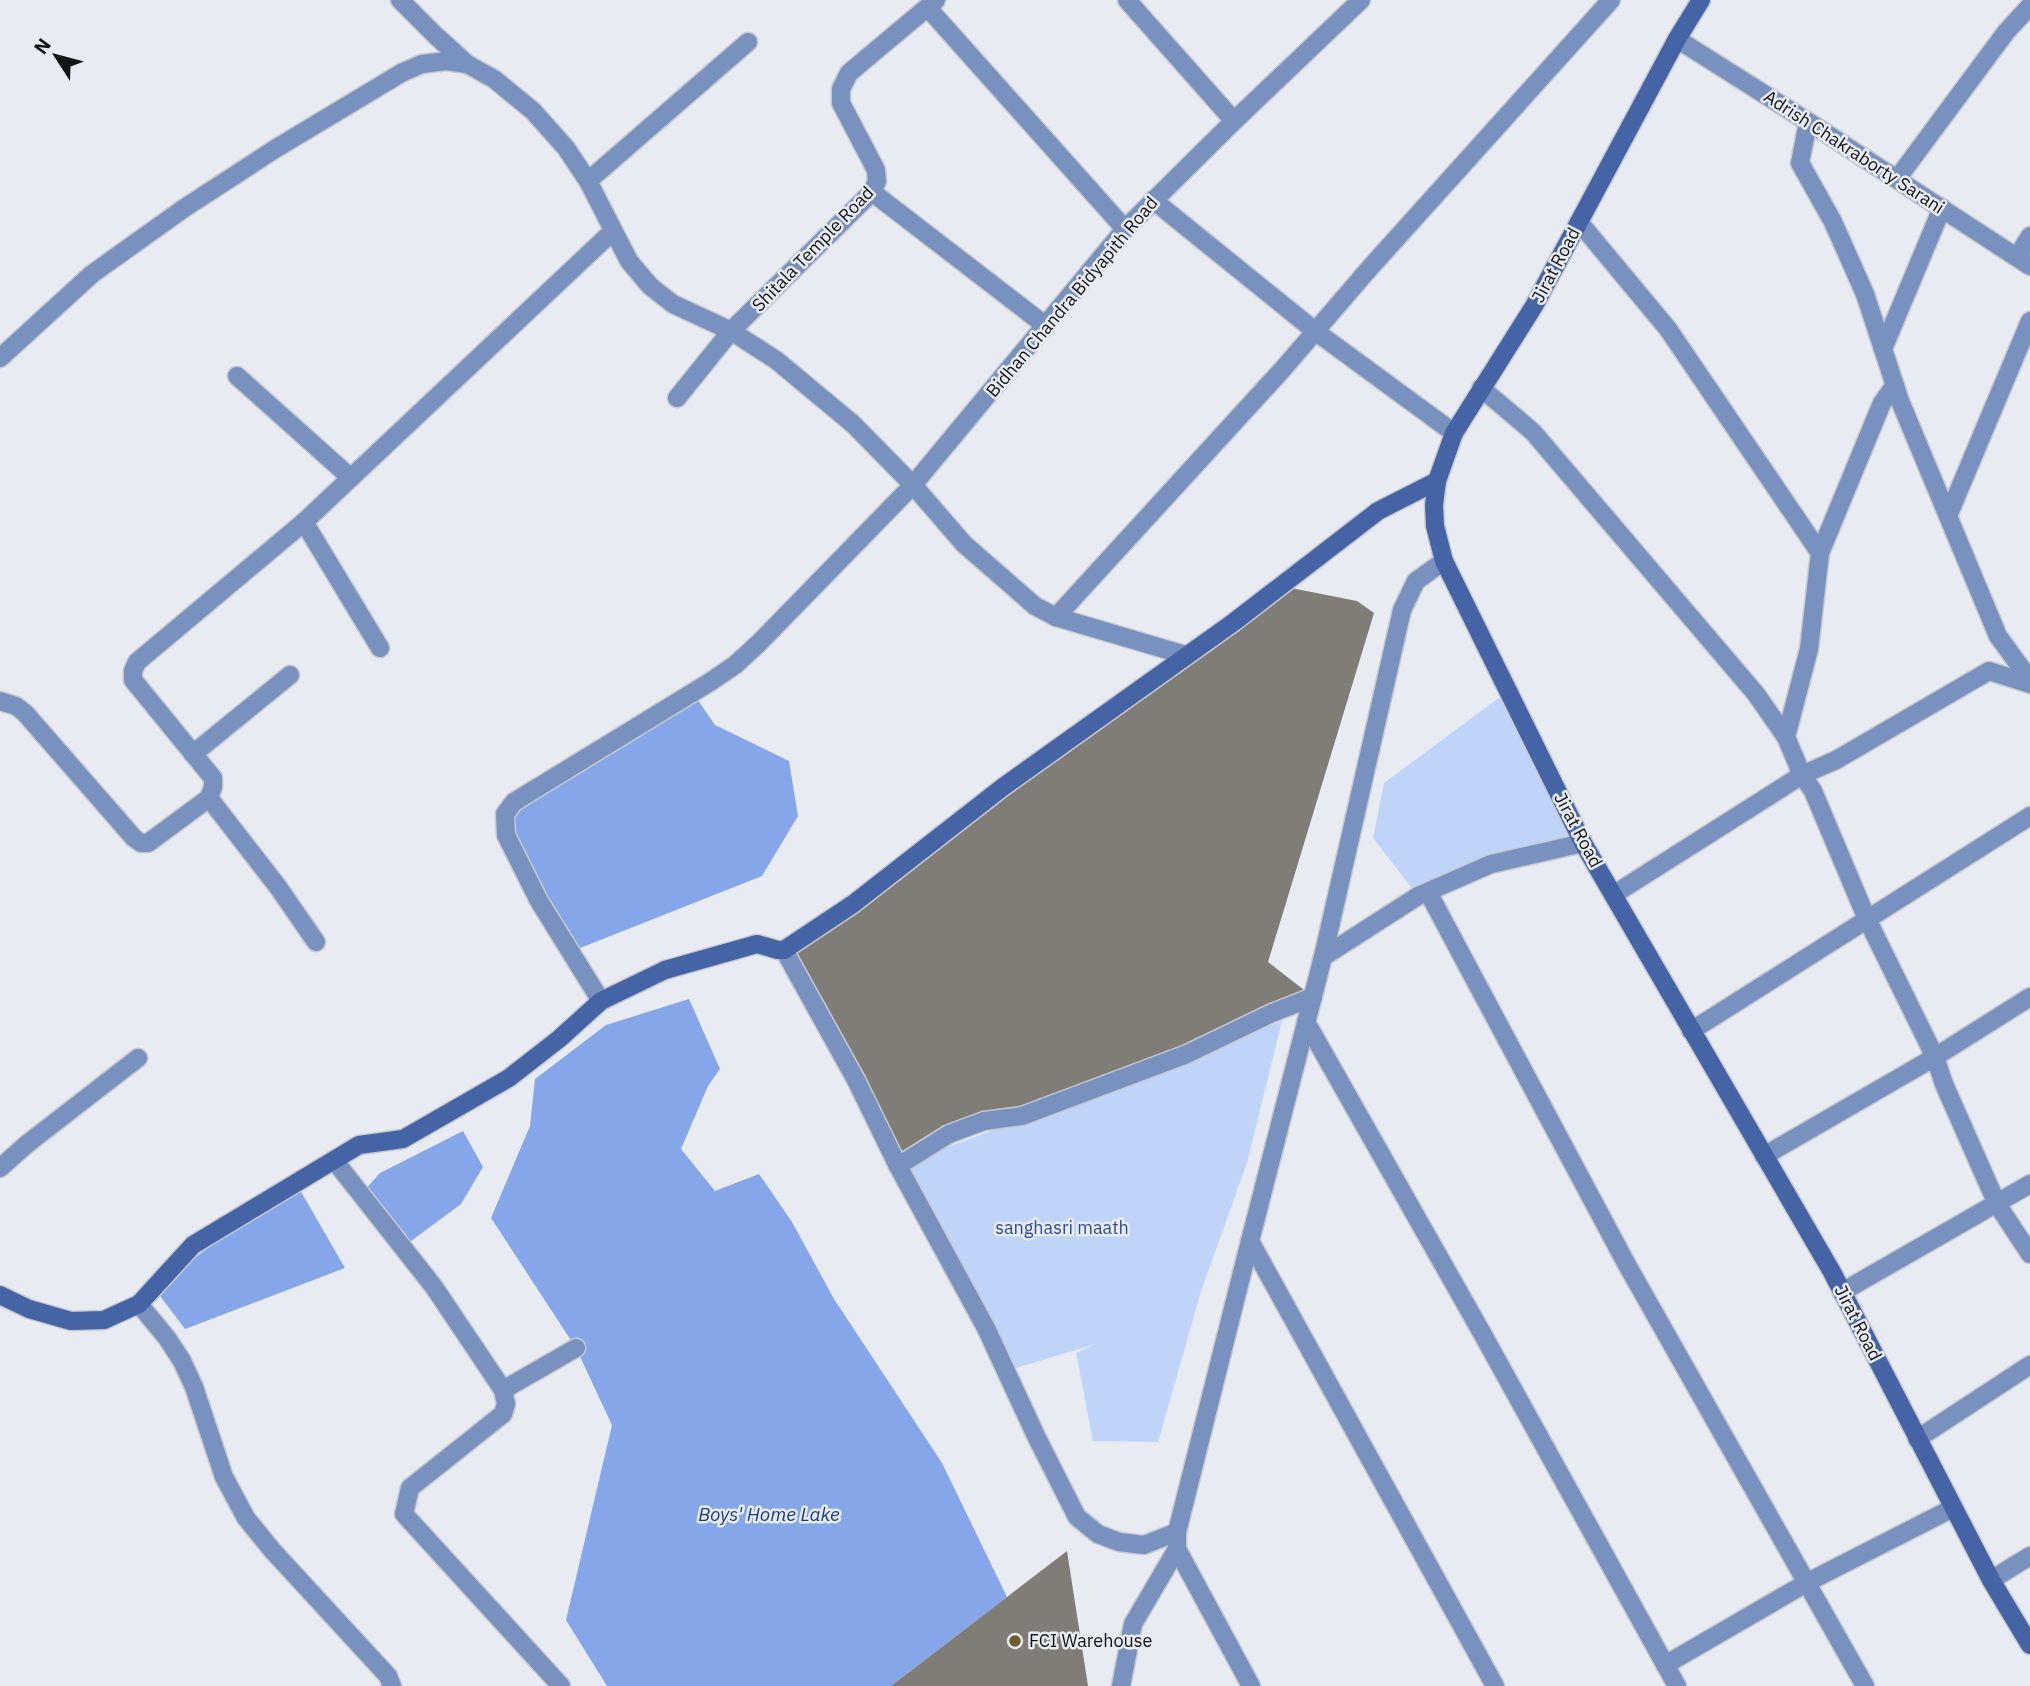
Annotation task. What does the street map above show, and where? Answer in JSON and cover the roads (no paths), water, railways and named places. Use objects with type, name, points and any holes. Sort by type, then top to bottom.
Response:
[{"type":"main road","name":"Jirat Road","points":[[1700,0],[1534,306],[1454,433],[1437,481],[1435,526],[1444,561],[1583,843],[1842,1292],[1991,1580],[2030,1645]]},
{"type":"main road","points":[[0,1295],[29,1308],[71,1321],[104,1321],[139,1304],[193,1245],[359,1145],[403,1139],[509,1078],[559,1039],[601,1001],[664,970],[757,944],[784,950],[853,904],[1003,787],[1234,622],[1378,511],[1437,481]]},
{"type":"street","points":[[400,0],[467,64],[494,79],[533,111],[566,148],[588,181],[629,261],[650,286],[673,303],[731,331],[776,360],[873,442],[964,544],[1035,606],[1056,617],[1185,655]]},
{"type":"street","points":[[1127,0],[1234,121]]},
{"type":"street","points":[[1056,617],[1611,0]]},
{"type":"street","name":"Bidhan Chandra Bidyapith Road","points":[[601,1001],[539,901],[506,835],[505,814],[514,802],[710,682],[735,665],[759,643],[913,485],[1125,229],[1354,2]]},
{"type":"street","points":[[932,4],[1125,229]]},
{"type":"street","name":"Shitala Temple Road","points":[[677,398],[731,331],[872,192],[877,181],[876,170],[841,103],[841,89],[849,73],[932,4]]},
{"type":"street","points":[[1897,179],[2006,32],[2030,6]]},
{"type":"street","name":"Adrish Chakraborty Sarani","points":[[1677,39],[2023,262]]},
{"type":"street","points":[[588,181],[748,41]]},
{"type":"street","points":[[0,358],[92,274],[183,209],[275,149],[403,72],[422,64],[446,61],[467,64]]},
{"type":"street","points":[[1808,122],[1800,163],[1833,222],[1865,294],[1895,385],[1998,636],[2030,682]]},
{"type":"street","points":[[872,192],[1046,326]]},
{"type":"street","points":[[1153,200],[1315,331],[1454,433]]},
{"type":"street","points":[[1884,349],[1942,208]]},
{"type":"street","points":[[1579,222],[1668,329],[1821,553]]},
{"type":"street","points":[[0,701],[16,706],[25,713],[141,843],[148,843],[156,838],[209,798],[213,787],[212,778],[138,688],[132,671],[137,662],[304,522],[613,231]]},
{"type":"street","points":[[2023,262],[2030,236]]},
{"type":"street","points":[[1948,516],[2030,321]]},
{"type":"street","points":[[237,376],[351,478]]},
{"type":"street","points":[[1786,737],[1809,649],[1821,553],[1882,403],[1895,385]]},
{"type":"street","points":[[1481,388],[1534,432],[1748,684],[1786,737],[1802,775],[1813,791],[1867,919],[1935,1058],[1997,1204],[2030,1254]]},
{"type":"street","points":[[304,522],[380,648]]},
{"type":"street","points":[[1124,1683],[1133,1624],[1177,1541],[1323,957],[1402,610],[1416,581],[1444,561]]},
{"type":"street","points":[[1613,895],[1802,775],[1836,760],[1989,671],[2030,682]]},
{"type":"street","points":[[193,754],[290,676]]},
{"type":"street","points":[[209,798],[278,887],[316,942]]},
{"type":"street","points":[[1691,1031],[2030,817]]},
{"type":"street","points":[[1323,957],[1418,896],[1491,864],[1583,843]]},
{"type":"street","points":[[1428,892],[1626,1262],[1865,1686]]},
{"type":"street","points":[[784,950],[856,1080],[898,1166],[986,1328],[1077,1517],[1098,1534],[1119,1542],[1144,1545],[1177,1541]]},
{"type":"street","points":[[898,1166],[949,1134],[985,1121],[1022,1116],[1187,1054],[1313,996]]},
{"type":"street","points":[[1764,1156],[1935,1058],[2030,997]]},
{"type":"street","points":[[1306,1022],[1677,1686]]},
{"type":"street","points":[[0,1168],[138,1058]]},
{"type":"street","points":[[334,1160],[434,1287],[503,1390],[506,1405],[503,1413],[410,1489],[404,1514],[561,1686]]},
{"type":"street","points":[[1842,1292],[2030,1184]]},
{"type":"street","points":[[1250,1241],[1495,1686]]},
{"type":"street","points":[[139,1304],[182,1361],[194,1387],[224,1477],[246,1518],[388,1676],[392,1686]]},
{"type":"street","points":[[503,1390],[576,1348]]},
{"type":"street","points":[[1917,1439],[2030,1365]]},
{"type":"street","points":[[1665,1665],[1808,1582],[1953,1508]]},
{"type":"street","points":[[1177,1541],[1251,1686]]},
{"type":"street","points":[[1991,1580],[2030,1556]]},
{"type":"water","points":[[693,693],[715,725],[789,761],[798,816],[762,876],[570,952],[505,814]]},
{"type":"water","name":"Boys' Home Lake","points":[[689,999],[720,1069],[708,1086],[681,1149],[715,1191],[759,1174],[792,1222],[834,1299],[942,1463],[1007,1597],[891,1686],[607,1686],[566,1620],[612,1425],[576,1348],[491,1218],[530,1126],[535,1079],[606,1025]]},
{"type":"water","points":[[463,1131],[483,1167],[461,1204],[403,1247],[361,1194],[380,1173]]},
{"type":"water","points":[[296,1183],[345,1268],[185,1329],[154,1288]]},
{"type":"place","name":"FCI Warehouse","points":[[1015,1641]]},
{"type":"park label","name":"sanghasri maath","points":[[1062,1228]]}]
